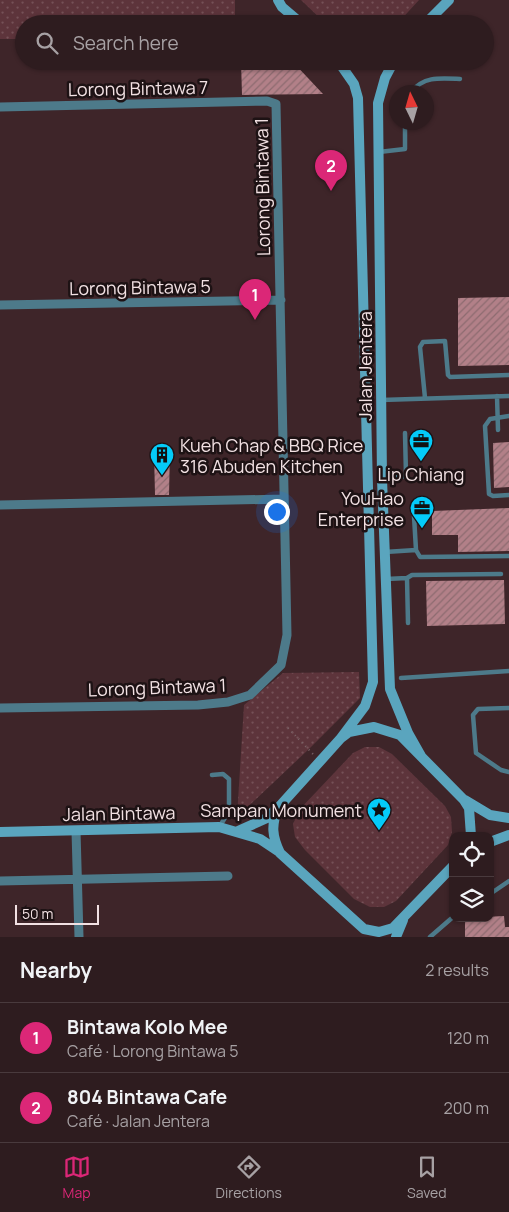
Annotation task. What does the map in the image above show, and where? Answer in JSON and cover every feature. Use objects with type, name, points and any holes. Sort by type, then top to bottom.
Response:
[{"type":"street","points":[[272,0],[280,3],[293,15]]},
{"type":"street","points":[[434,15],[450,0]]},
{"type":"street","name":"Jalan Jentera","points":[[278,808],[341,738],[365,706],[373,682],[358,98],[354,84],[344,70]]},
{"type":"street","name":"Jalan Jentera","points":[[389,70],[378,102],[382,479],[390,689],[408,733],[421,756]]},
{"type":"street","name":"Lorong Bintawa 7","points":[[0,107],[268,101],[276,104]]},
{"type":"street","name":"Lorong Bintawa 1","points":[[0,708],[198,705],[228,702],[250,695],[281,665],[287,635],[276,104]]},
{"type":"street","name":"Lorong Bintawa 5","points":[[0,305],[281,300]]},
{"type":"street","points":[[0,505],[284,500]]},
{"type":"street","points":[[341,738],[349,732],[374,728],[400,735],[464,800],[469,808],[471,832]]},
{"type":"street","points":[[464,800],[490,815],[509,818]]},
{"type":"street","points":[[238,831],[266,818],[278,808]]},
{"type":"street","points":[[278,808],[272,829],[274,842],[280,853]]},
{"type":"street","name":"Jalan Bintawa","points":[[0,832],[219,827],[238,831],[260,839],[280,853],[352,918]]},
{"type":"street","points":[[76,831],[79,937]]},
{"type":"street","points":[[494,841],[509,835]]},
{"type":"street","points":[[352,918],[364,929],[379,932],[394,928],[449,870]]},
{"type":"street","points":[[0,881],[228,876]]},
{"type":"street","points":[[396,937],[406,915]]},
{"type":"street","points":[[352,918],[364,937]]},
{"type":"lane","points":[[416,85],[430,79],[460,79]]},
{"type":"lane","points":[[379,152],[405,149],[405,130]]},
{"type":"lane","points":[[426,398],[420,347],[423,342],[445,341],[448,375],[450,377],[509,375]]},
{"type":"lane","points":[[497,396],[498,430]]},
{"type":"lane","points":[[381,400],[509,396]]},
{"type":"lane","points":[[509,416],[498,416],[486,423],[489,494],[493,496],[509,495]]},
{"type":"lane","points":[[382,479],[406,476],[405,433]]},
{"type":"lane","points":[[414,516],[416,550],[420,557],[509,556]]},
{"type":"lane","points":[[386,552],[416,550]]},
{"type":"lane","points":[[386,579],[407,578],[412,575],[500,574]]},
{"type":"lane","points":[[407,578],[408,623]]},
{"type":"lane","points":[[401,678],[509,671]]},
{"type":"lane","points":[[509,708],[478,710],[472,715],[476,752],[501,770],[509,772]]},
{"type":"lane","points":[[212,775],[223,774],[229,780],[228,811],[219,827]]},
{"type":"lane","points":[[494,891],[509,881]]},
{"type":"lane","points":[[430,937],[449,920]]},
{"type":"path","points":[[288,728],[320,761]]},
{"type":"shaded area","points":[[0,0],[235,0],[235,15],[15,15],[15,39],[0,39]]},
{"type":"shaded area","points":[[301,0],[419,0],[405,15],[317,15]]},
{"type":"shaded area","points":[[359,672],[360,698],[237,817],[244,705],[283,673]]},
{"type":"shaded area","points":[[365,747],[379,747],[392,754],[445,806],[451,817],[452,832],[449,832],[448,845],[396,901],[384,907],[370,907],[354,899],[305,850],[295,837],[293,824],[300,809],[353,753]]},
{"type":"building","points":[[241,70],[300,70],[323,94],[242,95]]},
{"type":"building","points":[[509,297],[509,365],[458,366],[458,298]]},
{"type":"building","points":[[509,442],[509,487],[494,488],[493,443]]},
{"type":"building","name":"Kueh Chap & BBQ Rice 316 Abuden Kitchen","points":[[170,451],[169,495],[155,495],[154,452]]},
{"type":"building","points":[[509,508],[509,551],[458,552],[458,535],[432,535],[432,511]]},
{"type":"building","points":[[504,580],[505,624],[427,626],[426,581]]},
{"type":"building","points":[[504,916],[505,927],[509,927],[509,937],[465,937],[465,922],[494,922],[494,917]]},
{"type":"place","name":"804 Bintawa Cafe","points":[[331,191]]},
{"type":"place","name":"Bintawa Kolo Mee","points":[[255,320]]},
{"type":"place","name":"Lip Chiang","points":[[421,462]]},
{"type":"place","name":"Kueh Chap & BBQ Rice 316 Abuden Kitchen","points":[[162,476]]},
{"type":"place","name":"YouHao Enterprise","points":[[422,529]]},
{"type":"place","name":"Sampan Monument","points":[[379,831]]}]
